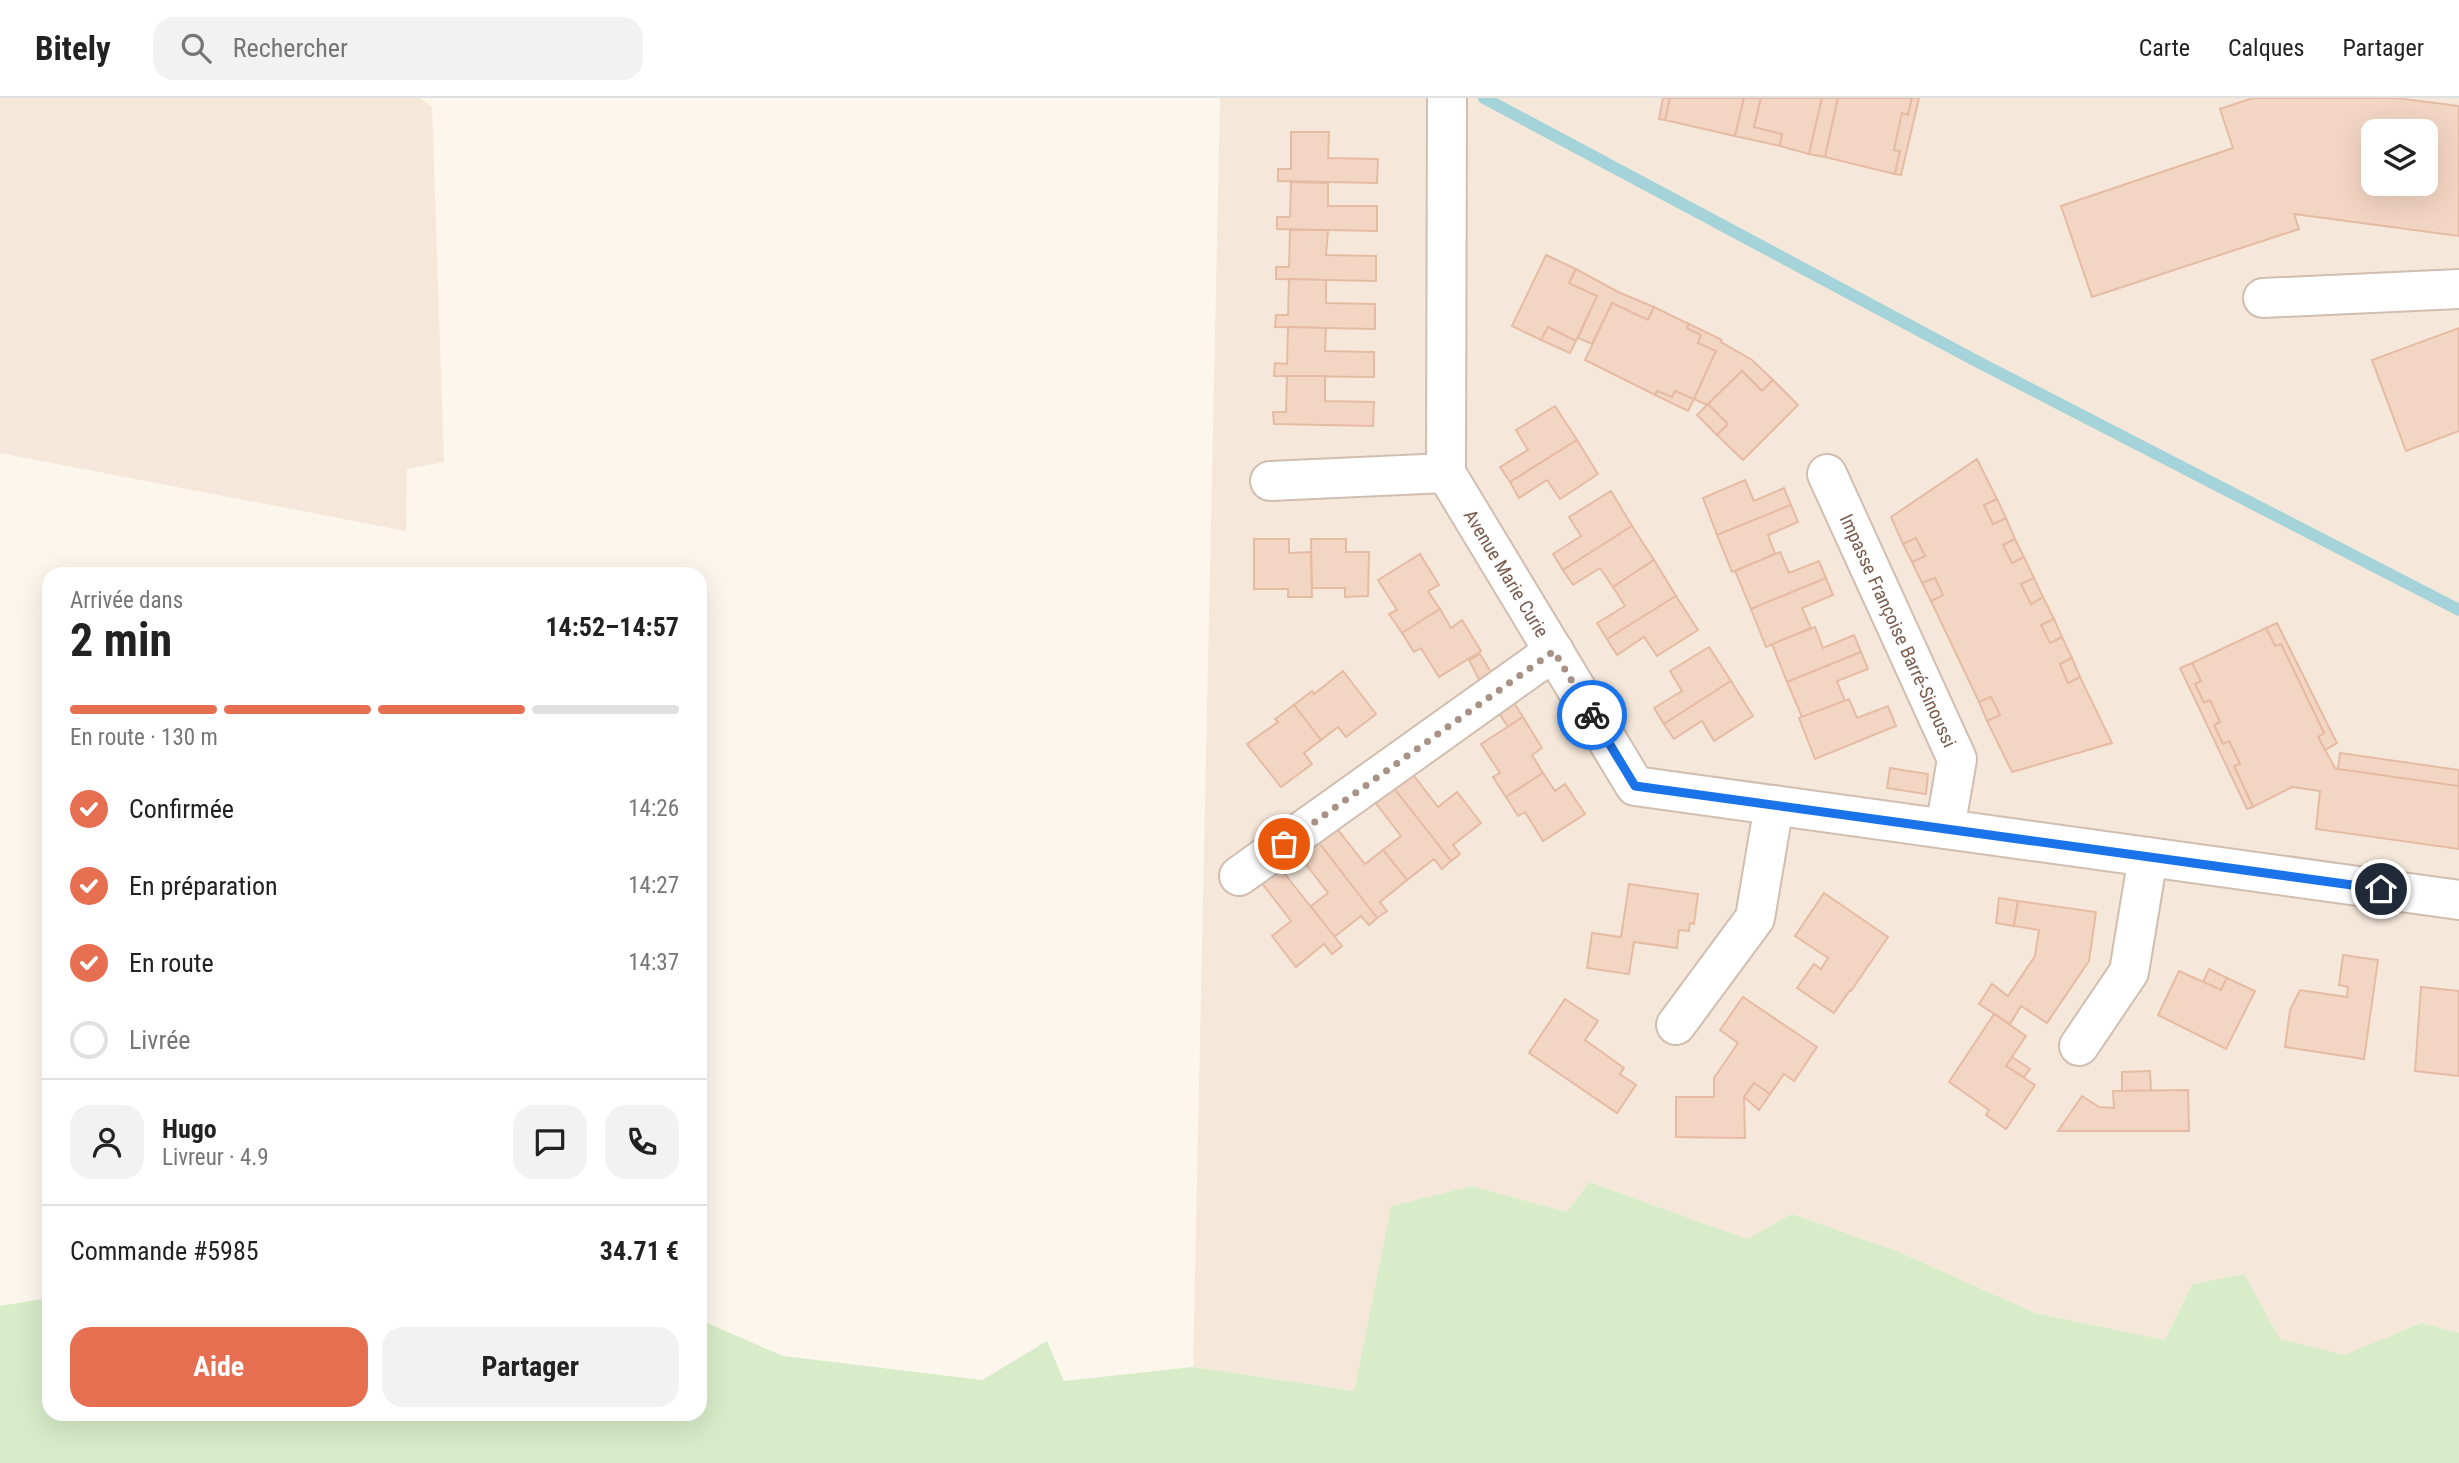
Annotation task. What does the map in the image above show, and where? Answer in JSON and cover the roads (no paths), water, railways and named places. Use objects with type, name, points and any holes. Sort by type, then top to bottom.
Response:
[{"type":"street","points":[[1270,481],[1446,473],[1447,103]]},
{"type":"street","points":[[2263,298],[2459,289]]},
{"type":"street","name":"Avenue Marie Curie","points":[[1446,473],[1635,786],[2459,900]]},
{"type":"street","name":"Impasse Françoise Barré-Sinoussi","points":[[1827,474],[1957,759],[1945,829]]},
{"type":"street","points":[[1239,876],[1554,651]]},
{"type":"street","points":[[1676,1025],[1755,918],[1774,805]]},
{"type":"street","points":[[2079,1046],[2129,972],[2148,857]]},
{"type":"waterway","points":[[1484,98],[1980,363],[2459,610]]}]
